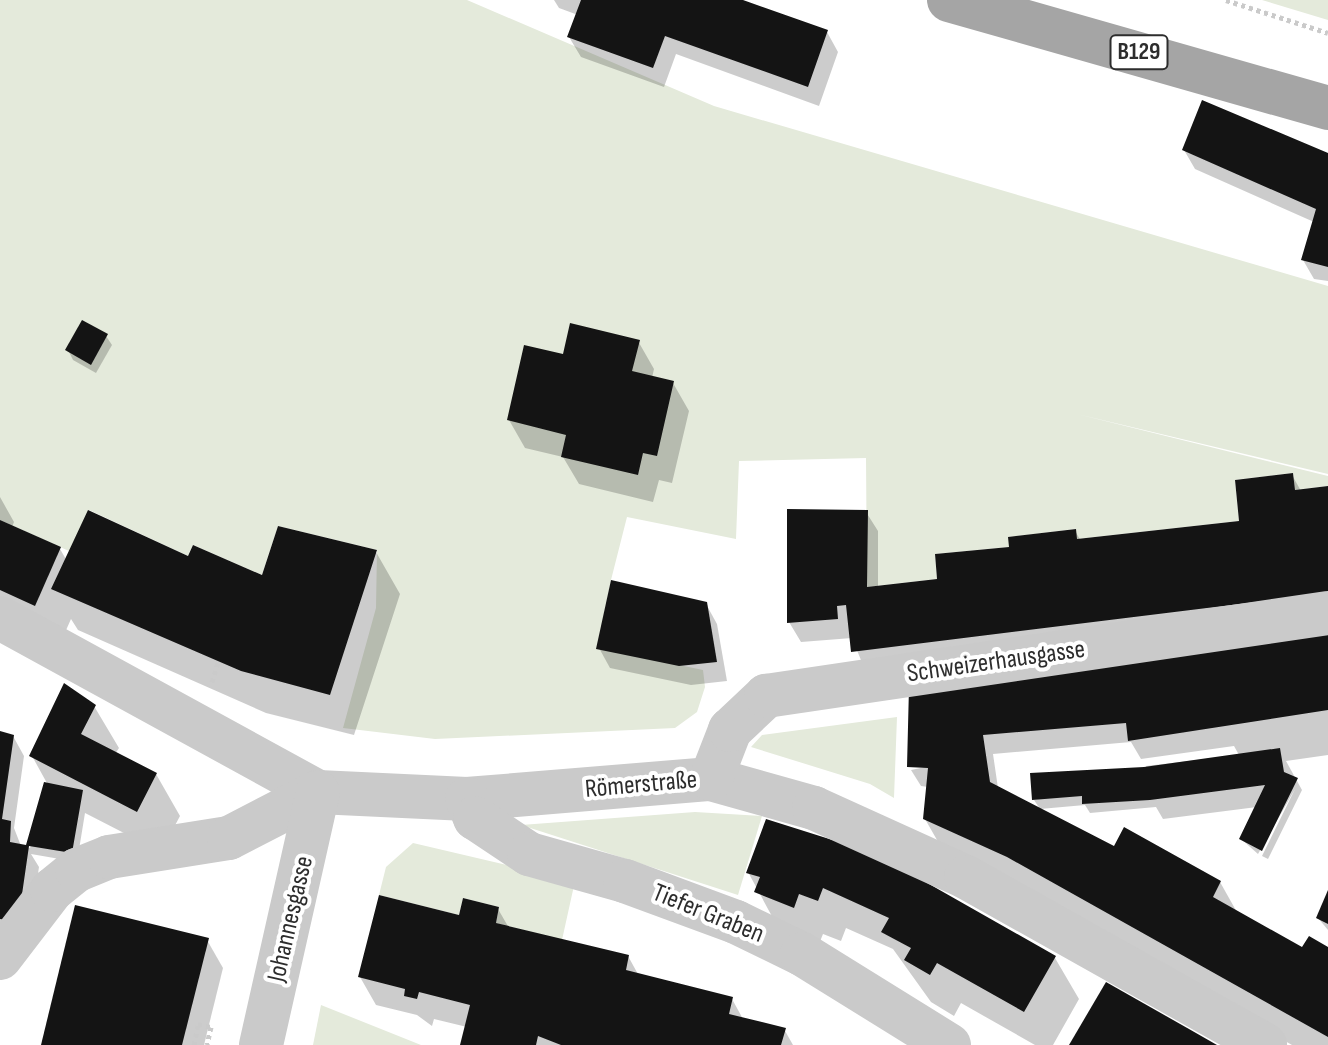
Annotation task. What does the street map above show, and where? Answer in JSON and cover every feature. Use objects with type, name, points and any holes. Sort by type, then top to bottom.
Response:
[{"type":"main road","name":"B129","points":[[949,0],[1328,108]]},
{"type":"street","name":"Schweizerhausgasse","points":[[711,779],[730,730],[766,696],[1328,613]]},
{"type":"street","name":"Römerstraße","points":[[0,618],[318,792],[467,799],[711,779],[814,808],[966,877],[1265,1045]]},
{"type":"street","points":[[0,958],[52,890],[77,870],[109,857],[229,838],[318,792]]},
{"type":"street","name":"Johannesgasse","points":[[261,1045],[318,792]]},
{"type":"street","name":"Tiefer Graben","points":[[467,799],[475,818],[529,854],[625,881],[736,922],[845,980],[949,1045]]},
{"type":"path","points":[[1226,0],[1328,33]]},
{"type":"path","points":[[210,687],[218,662]]},
{"type":"path","points":[[194,1045],[198,1024],[211,1027],[207,1045]]},
{"type":"green space","points":[[0,0],[467,0],[714,106],[1328,286],[1328,474],[1077,414],[1328,476],[1328,486],[1295,490],[1293,473],[1235,480],[1239,521],[1077,539],[1075,529],[1009,537],[1009,547],[935,554],[937,579],[867,587],[866,458],[739,461],[736,539],[627,517],[611,580],[597,648],[703,670],[705,687],[697,712],[675,728],[435,739],[343,728],[376,608],[377,550],[278,526],[262,575],[193,545],[188,556],[89,510],[69,551],[0,520]]},
{"type":"green space","points":[[1262,0],[1328,0],[1328,20]]},
{"type":"green space","points":[[897,717],[894,798],[870,784],[751,747],[762,735]]},
{"type":"green space","points":[[695,812],[762,816],[738,895],[521,825]]},
{"type":"green space","points":[[413,843],[575,881],[562,940],[496,923],[499,907],[463,898],[459,915],[379,895],[386,867]]},
{"type":"green space","points":[[321,1005],[421,1045],[313,1045]]},
{"type":"building","points":[[581,0],[743,0],[828,30],[808,87],[665,36],[653,68],[567,37]]},
{"type":"building","points":[[1202,100],[1328,153],[1328,267],[1301,260],[1316,209],[1182,150]]},
{"type":"building","points":[[82,320],[108,334],[91,365],[65,350]]},
{"type":"building","points":[[570,323],[640,340],[632,371],[674,381],[657,456],[643,453],[638,475],[561,457],[566,435],[507,420],[524,345],[563,354]]},
{"type":"building","points":[[1293,473],[1295,490],[1328,486],[1328,593],[851,652],[846,605],[837,606],[838,619],[787,623],[787,509],[868,510],[867,587],[937,579],[935,554],[1009,547],[1008,537],[1076,529],[1077,539],[1239,521],[1235,480]]},
{"type":"building","points":[[88,510],[188,556],[193,545],[262,575],[278,526],[377,550],[330,695],[241,671],[51,589]]},
{"type":"building","points":[[0,520],[61,547],[35,606],[0,590]]},
{"type":"building","points":[[611,580],[707,602],[717,662],[679,666],[596,649]]},
{"type":"building","points":[[1328,629],[1328,710],[1128,741],[1126,723],[983,735],[990,782],[1114,846],[1124,827],[1221,881],[1213,897],[1302,947],[1309,936],[1328,947],[1328,1037],[1007,857],[923,819],[928,768],[907,767],[909,687]]},
{"type":"building","points":[[64,683],[96,705],[81,734],[157,773],[137,812],[29,756]]},
{"type":"building","points":[[0,731],[14,735],[2,819],[11,821],[10,842],[26,845],[44,782],[83,790],[72,853],[29,846],[18,922],[0,919]]},
{"type":"building","points":[[1280,748],[1284,772],[1298,778],[1262,851],[1239,839],[1265,785],[1150,800],[1082,804],[1082,796],[1032,800],[1030,773],[1144,767]]},
{"type":"building","points":[[766,819],[842,843],[915,876],[1056,956],[1024,1012],[937,963],[930,975],[904,960],[911,948],[881,932],[889,918],[823,888],[818,901],[799,894],[794,908],[754,892],[760,877],[746,873]]},
{"type":"building","points":[[1328,890],[1328,924],[1316,918]]},
{"type":"building","points":[[379,895],[459,915],[463,898],[499,907],[496,923],[629,955],[626,970],[733,997],[729,1014],[786,1028],[781,1045],[561,1045],[538,1036],[536,1045],[460,1045],[470,1005],[419,992],[417,999],[404,996],[405,989],[358,977]]},
{"type":"building","points":[[75,905],[209,938],[182,1045],[41,1045]]},
{"type":"building","points":[[1106,982],[1189,1029],[1217,1045],[1069,1045]]}]
